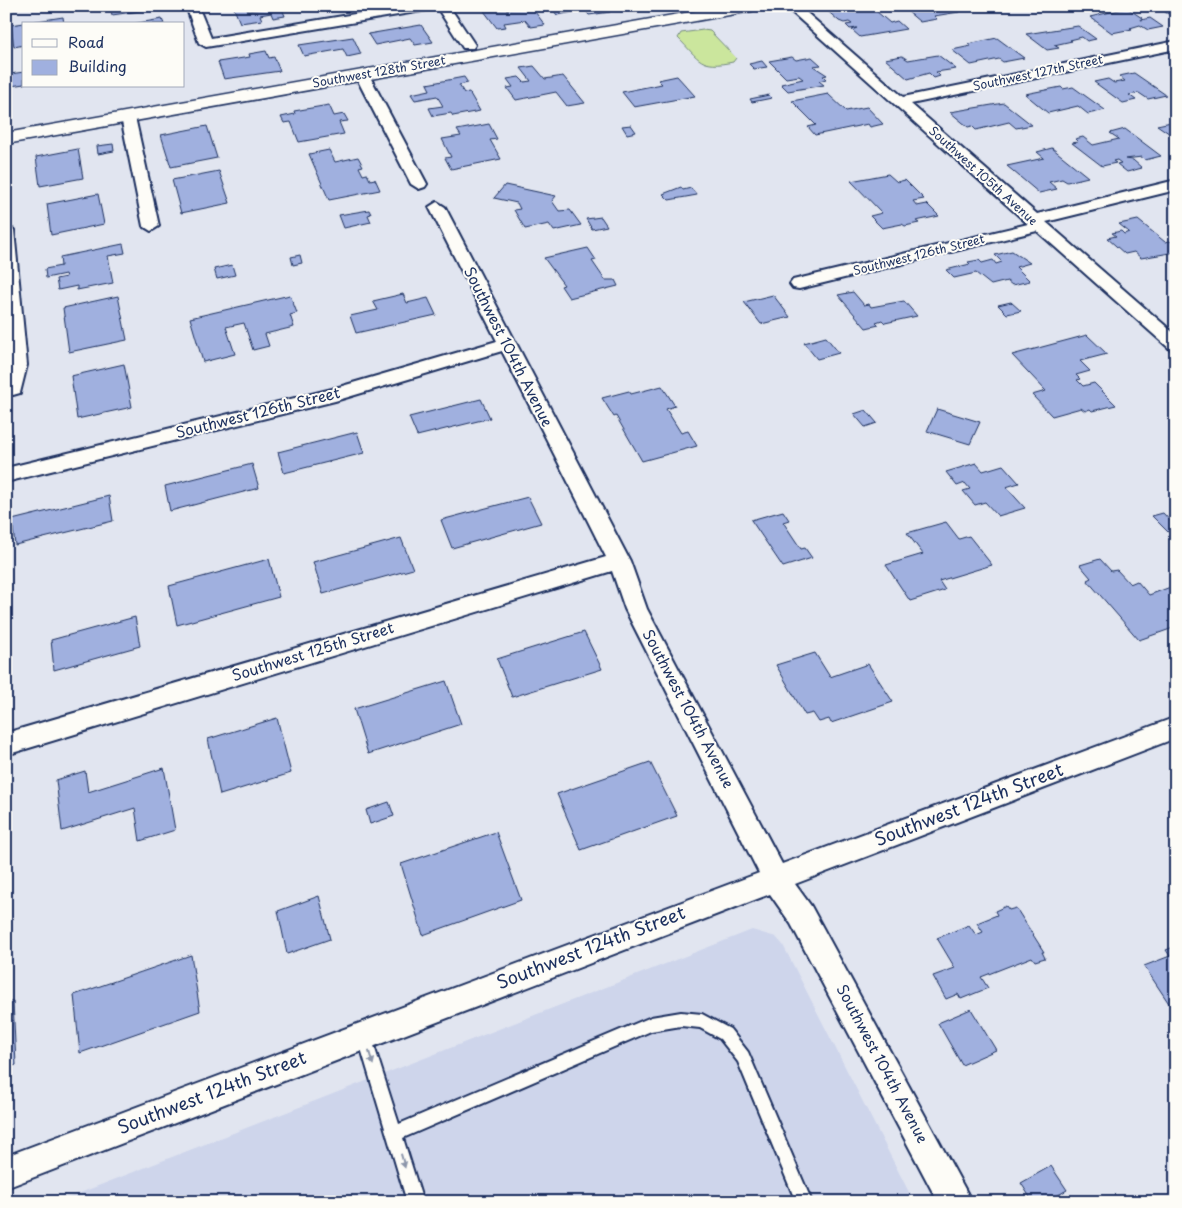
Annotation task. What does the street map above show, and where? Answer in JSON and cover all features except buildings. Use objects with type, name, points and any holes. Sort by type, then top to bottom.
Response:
[{"type":"street","points":[[192,6],[206,43],[428,6]]},
{"type":"street","points":[[442,6],[468,45]]},
{"type":"street","name":"Southwest 128th Street","points":[[6,139],[752,6]]},
{"type":"street","name":"Southwest 105th Avenue","points":[[791,6],[1176,346]]},
{"type":"street","name":"Southwest 127th Street","points":[[900,102],[1176,45]]},
{"type":"street","points":[[362,76],[419,184]]},
{"type":"street","points":[[128,117],[152,226]]},
{"type":"street","name":"Southwest 126th Street","points":[[799,284],[1176,185]]},
{"type":"street","name":"Southwest 104th Avenue","points":[[437,207],[619,561],[636,609],[775,878],[801,915],[956,1202]]},
{"type":"street","points":[[6,230],[18,365],[13,389]]},
{"type":"street","name":"Southwest 126th Street","points":[[6,475],[335,395],[507,344]]},
{"type":"street","name":"Southwest 125th Street","points":[[6,744],[619,561]]},
{"type":"street","name":"Southwest 124th Street","points":[[6,1172],[364,1034],[1176,727]]},
{"type":"lane","points":[[395,1134],[651,1024],[681,1019],[702,1021],[725,1034],[743,1057],[804,1202]]},
{"type":"lane","points":[[364,1034],[415,1202]]},
{"type":"shaded area","points":[[752,930],[776,937],[783,945],[914,1202],[57,1202]]},
{"type":"green space","points":[[710,31],[736,58],[733,62],[714,64],[701,61],[678,38],[681,33]]}]
